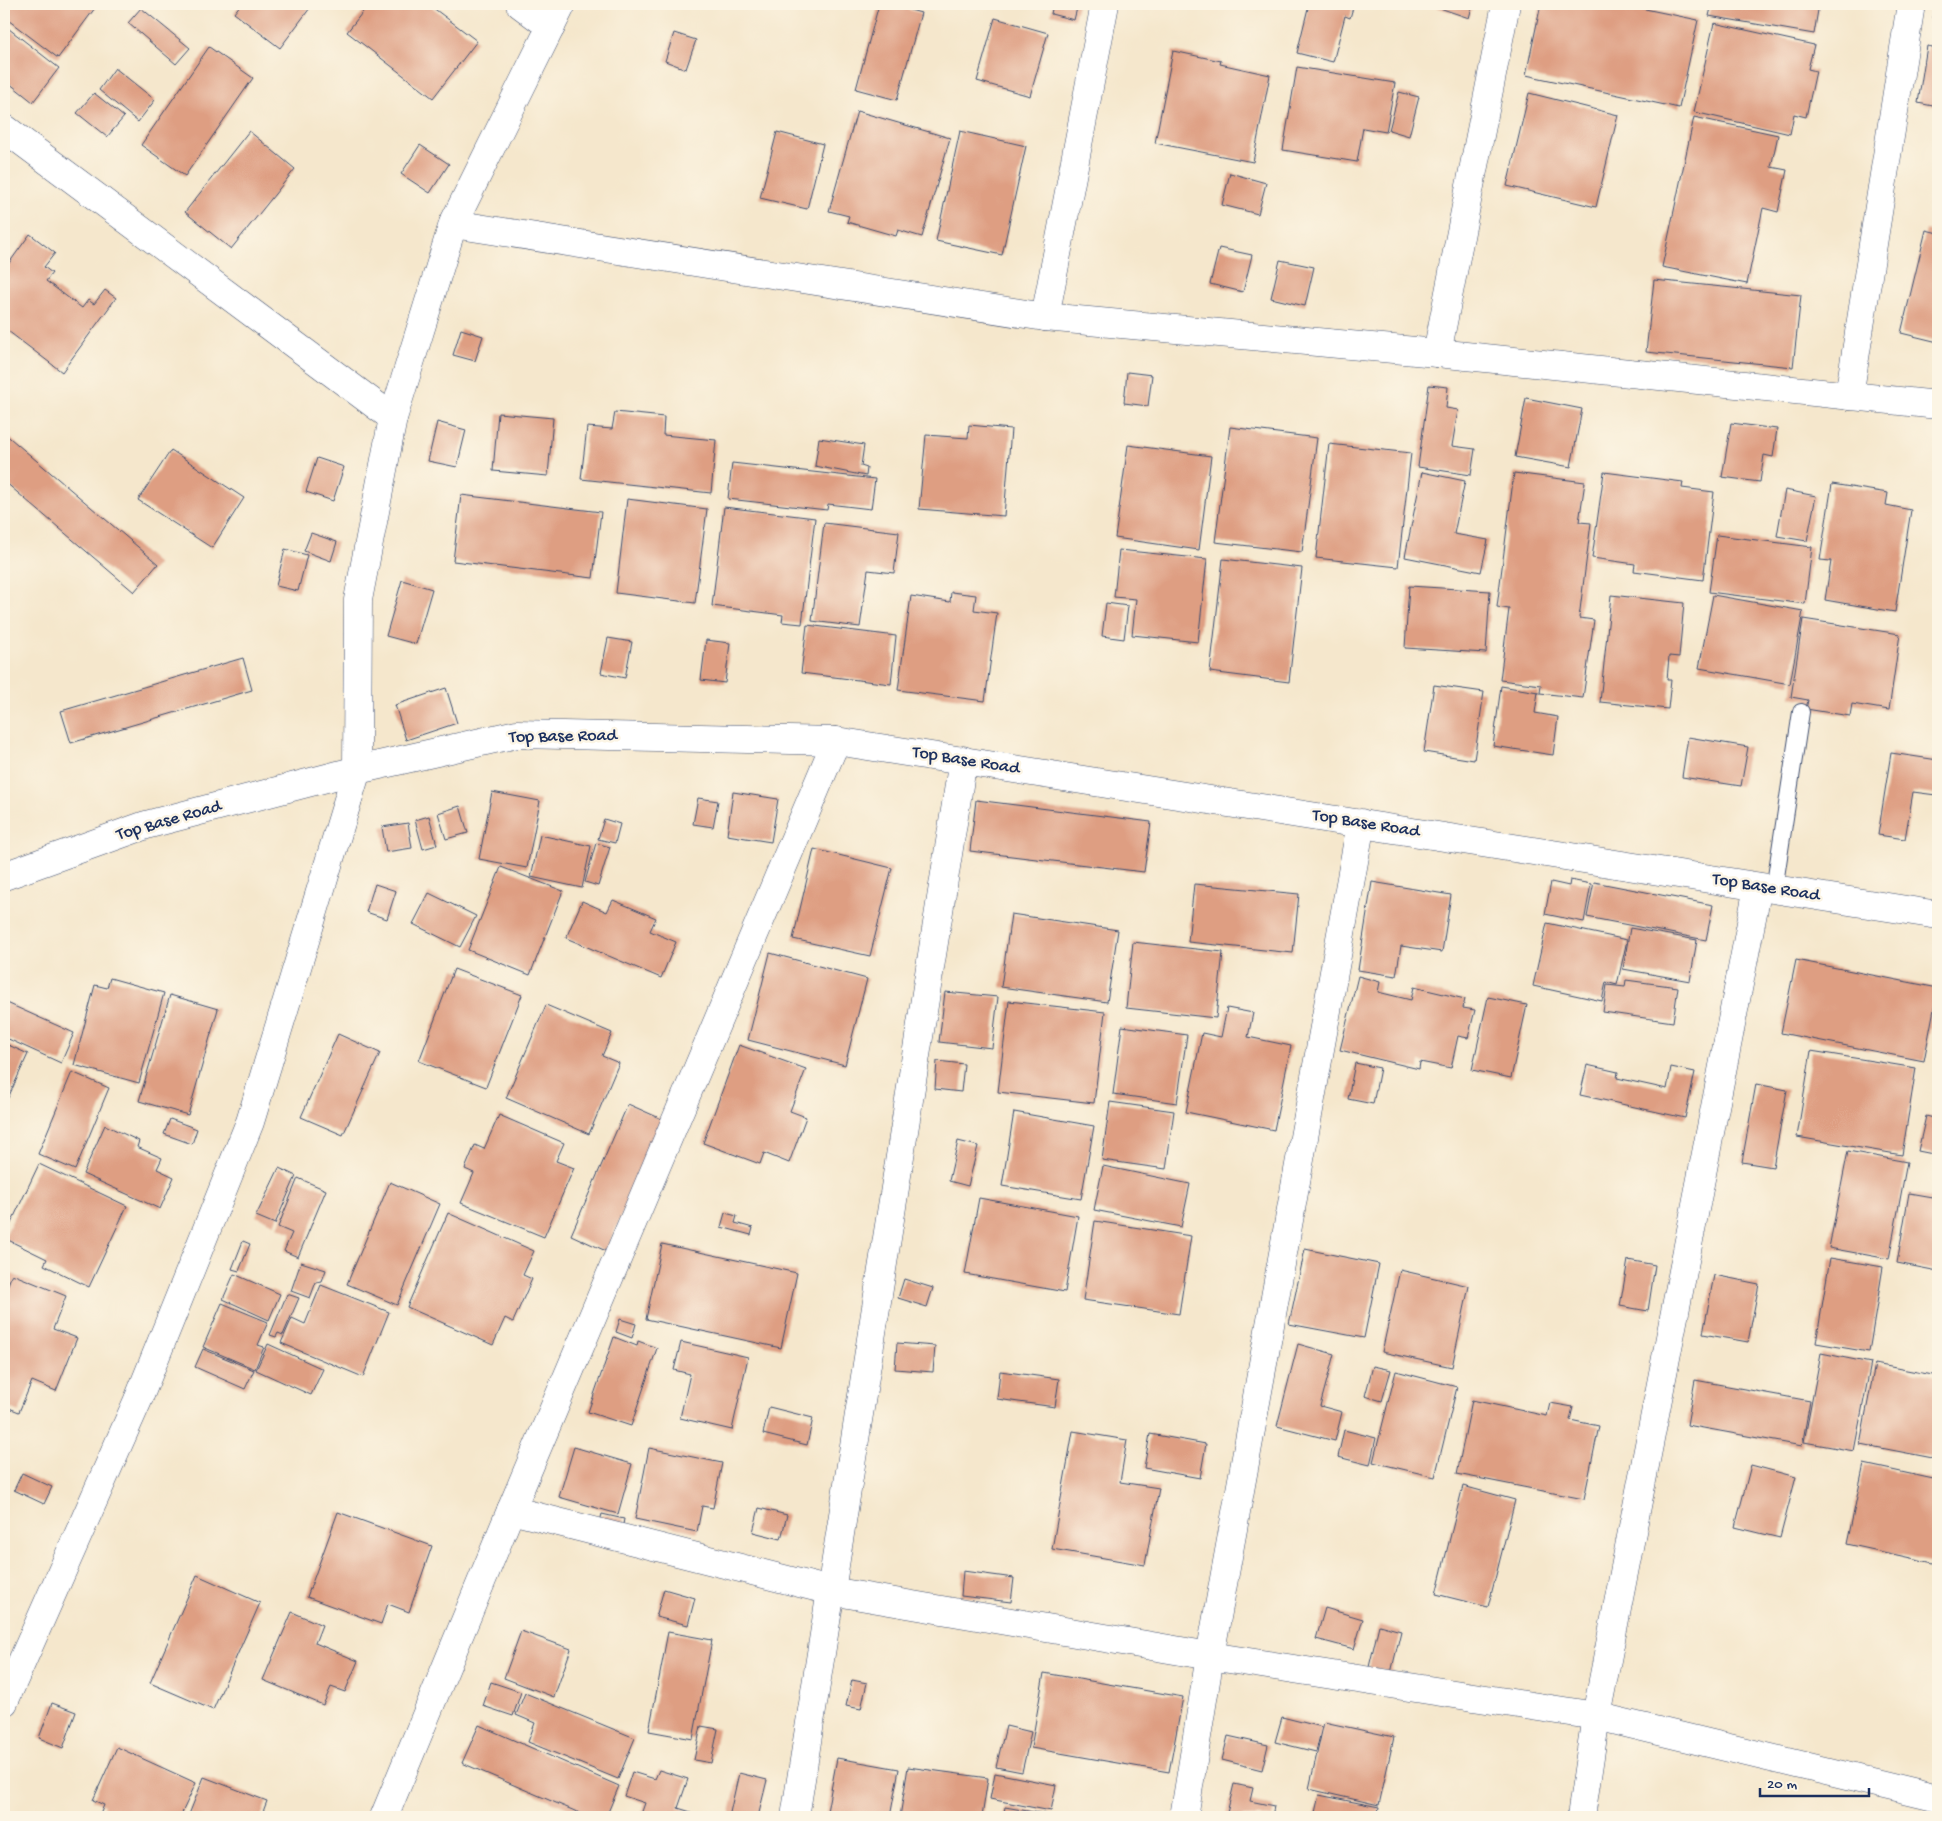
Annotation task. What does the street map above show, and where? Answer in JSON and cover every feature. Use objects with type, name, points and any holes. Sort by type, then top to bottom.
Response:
[{"type":"street","points":[[4,1702],[138,1400],[250,1122],[357,770],[358,600],[393,418],[453,224],[556,15],[520,4]]},
{"type":"street","points":[[1045,317],[1105,4]]},
{"type":"street","points":[[1437,353],[1506,4]]},
{"type":"street","points":[[1849,396],[1911,4]]},
{"type":"street","points":[[4,128],[393,418]]},
{"type":"street","points":[[453,224],[1045,317],[1437,353],[1938,405]]},
{"type":"street","name":"Top Base Road","points":[[4,876],[146,825],[357,770],[517,734],[836,741],[1938,915]]},
{"type":"street","points":[[384,1817],[511,1510],[836,741]]},
{"type":"street","points":[[795,1817],[963,760]]},
{"type":"street","points":[[1184,1817],[1210,1656],[1361,823]]},
{"type":"street","points":[[1581,1817],[1596,1716],[1766,888]]},
{"type":"street","points":[[511,1510],[831,1591],[1210,1656],[1596,1716],[1938,1798]]},
{"type":"lane","points":[[1766,888],[1801,712]]},
{"type":"building","points":[[4,4],[98,4],[58,58],[4,17]]},
{"type":"building","points":[[241,4],[313,4],[280,48],[234,13]]},
{"type":"building","points":[[369,4],[428,4],[477,41],[433,98],[347,32]]},
{"type":"building","points":[[879,4],[889,4],[921,13],[897,100],[856,89]]},
{"type":"building","points":[[913,4],[929,4],[928,8]]},
{"type":"building","points":[[1053,4],[1078,4],[1074,20],[1051,14]]},
{"type":"building","points":[[1309,4],[1354,4],[1350,18],[1345,16],[1333,62],[1297,53]]},
{"type":"building","points":[[1428,4],[1473,4],[1469,18]]},
{"type":"building","points":[[1541,4],[1621,4],[1698,20],[1679,108],[1526,75]]},
{"type":"building","points":[[1712,4],[1819,4],[1814,34],[1709,16]]},
{"type":"building","points":[[1935,4],[1938,4],[1938,19],[1933,19]]},
{"type":"building","points":[[141,8],[190,48],[176,64],[128,23]]},
{"type":"building","points":[[995,18],[1048,33],[1030,96],[977,81]]},
{"type":"building","points":[[1714,23],[1814,45],[1808,69],[1816,71],[1806,117],[1794,114],[1790,134],[1694,112]]},
{"type":"building","points":[[4,25],[59,68],[33,102],[4,79]]},
{"type":"building","points":[[674,33],[696,40],[686,69],[665,61]]},
{"type":"building","points":[[1927,46],[1938,48],[1938,107],[1918,103]]},
{"type":"building","points":[[209,47],[253,78],[185,176],[141,145]]},
{"type":"building","points":[[1173,51],[1221,61],[1220,64],[1270,75],[1253,162],[1155,143]]},
{"type":"building","points":[[1297,67],[1395,83],[1386,132],[1363,128],[1357,162],[1283,150]]},
{"type":"building","points":[[115,68],[155,100],[138,122],[99,90]]},
{"type":"building","points":[[1399,92],[1419,97],[1409,136],[1389,130]]},
{"type":"building","points":[[94,93],[124,117],[107,137],[77,113]]},
{"type":"building","points":[[1529,93],[1618,115],[1596,207],[1507,186]]},
{"type":"building","points":[[857,111],[950,138],[922,237],[898,230],[896,236],[847,222],[849,216],[829,211]]},
{"type":"building","points":[[1694,117],[1778,135],[1771,167],[1787,170],[1778,212],[1763,208],[1747,284],[1662,267]]},
{"type":"building","points":[[249,131],[295,169],[231,249],[185,212]]},
{"type":"building","points":[[960,131],[1026,146],[1002,255],[936,241]]},
{"type":"building","points":[[777,132],[823,144],[807,209],[760,198]]},
{"type":"building","points":[[420,145],[449,164],[430,193],[401,174]]},
{"type":"building","points":[[1230,173],[1266,183],[1258,214],[1222,205]]},
{"type":"building","points":[[1926,230],[1938,233],[1938,342],[1901,333]]},
{"type":"building","points":[[30,234],[55,253],[44,267],[52,273],[46,281],[82,308],[88,300],[94,304],[105,290],[116,298],[62,372],[4,328],[4,270]]},
{"type":"building","points":[[1219,248],[1252,255],[1243,292],[1210,284]]},
{"type":"building","points":[[1280,260],[1314,267],[1305,306],[1271,298]]},
{"type":"building","points":[[1654,280],[1801,295],[1793,367],[1646,352]]},
{"type":"building","points":[[461,329],[483,336],[475,361],[453,355]]},
{"type":"building","points":[[1127,372],[1152,375],[1148,406],[1124,403]]},
{"type":"building","points":[[1429,385],[1448,387],[1446,408],[1458,410],[1452,446],[1475,449],[1471,475],[1418,467]]},
{"type":"building","points":[[1526,398],[1582,409],[1571,467],[1515,457]]},
{"type":"building","points":[[615,412],[664,417],[663,435],[716,440],[711,493],[581,479],[587,427],[612,429]]},
{"type":"building","points":[[498,413],[553,418],[548,476],[493,471]]},
{"type":"building","points":[[437,422],[466,430],[457,467],[428,461]]},
{"type":"building","points":[[1731,423],[1777,429],[1773,457],[1764,455],[1760,482],[1722,477]]},
{"type":"building","points":[[969,425],[1011,429],[1004,516],[919,509],[926,435],[968,438]]},
{"type":"building","points":[[1230,427],[1317,438],[1302,552],[1215,542]]},
{"type":"building","points":[[4,433],[158,564],[134,592],[4,481]]},
{"type":"building","points":[[819,438],[864,445],[861,466],[867,468],[866,476],[815,466]]},
{"type":"building","points":[[1329,444],[1411,453],[1398,567],[1316,558]]},
{"type":"building","points":[[1128,445],[1211,456],[1199,550],[1115,538]]},
{"type":"building","points":[[171,450],[244,498],[212,548],[138,500]]},
{"type":"building","points":[[317,458],[344,467],[333,501],[306,492]]},
{"type":"building","points":[[732,463],[875,479],[871,509],[828,504],[827,510],[728,499]]},
{"type":"building","points":[[1422,472],[1465,481],[1454,534],[1488,540],[1481,572],[1405,557]]},
{"type":"building","points":[[1604,472],[1683,482],[1682,488],[1714,492],[1703,580],[1634,571],[1635,564],[1592,558]]},
{"type":"building","points":[[1514,473],[1585,482],[1579,522],[1591,523],[1579,618],[1594,620],[1583,698],[1540,693],[1541,685],[1500,680],[1509,609],[1497,607]]},
{"type":"building","points":[[1832,484],[1888,493],[1886,505],[1911,510],[1895,612],[1825,600],[1831,561],[1820,560]]},
{"type":"building","points":[[1785,490],[1816,496],[1807,541],[1777,536]]},
{"type":"building","points":[[461,495],[601,512],[593,578],[453,561]]},
{"type":"building","points":[[627,499],[707,509],[695,603],[616,593]]},
{"type":"building","points":[[724,507],[815,518],[802,624],[782,622],[783,615],[712,606]]},
{"type":"building","points":[[824,523],[899,532],[894,573],[868,570],[860,627],[812,621]]},
{"type":"building","points":[[311,533],[337,542],[331,561],[304,551]]},
{"type":"building","points":[[1717,535],[1812,547],[1805,604],[1709,592]]},
{"type":"building","points":[[285,549],[307,555],[298,591],[276,586]]},
{"type":"building","points":[[1119,550],[1207,559],[1198,642],[1132,635],[1136,599],[1114,597]]},
{"type":"building","points":[[1223,559],[1302,568],[1289,682],[1210,672]]},
{"type":"building","points":[[402,580],[432,589],[416,644],[386,636]]},
{"type":"building","points":[[1409,586],[1490,591],[1486,653],[1405,648]]},
{"type":"building","points":[[951,592],[976,595],[974,610],[997,613],[985,701],[898,690],[911,596],[950,602]]},
{"type":"building","points":[[1611,595],[1684,603],[1679,657],[1669,656],[1667,680],[1671,680],[1668,709],[1600,702]]},
{"type":"building","points":[[1713,595],[1803,611],[1790,684],[1699,668]]},
{"type":"building","points":[[1106,603],[1128,606],[1124,639],[1102,636]]},
{"type":"building","points":[[1803,619],[1900,634],[1889,710],[1852,704],[1850,716],[1806,709],[1808,700],[1791,697]]},
{"type":"building","points":[[807,625],[896,636],[891,684],[801,673]]},
{"type":"building","points":[[608,638],[632,642],[625,678],[601,673]]},
{"type":"building","points":[[706,640],[730,643],[725,683],[701,680]]},
{"type":"building","points":[[243,658],[252,690],[71,743],[61,711]]},
{"type":"building","points":[[1434,685],[1484,692],[1474,760],[1424,752]]},
{"type":"building","points":[[1501,686],[1538,692],[1535,713],[1558,717],[1553,755],[1493,746]]},
{"type":"building","points":[[446,688],[457,723],[406,740],[395,705]]},
{"type":"building","points":[[1688,737],[1748,747],[1741,786],[1682,777]]},
{"type":"building","points":[[1891,753],[1938,760],[1936,795],[1913,792],[1905,839],[1878,835]]},
{"type":"building","points":[[492,792],[540,801],[527,868],[479,859]]},
{"type":"building","points":[[733,792],[778,799],[771,842],[727,835]]},
{"type":"building","points":[[698,798],[718,801],[713,827],[693,824]]},
{"type":"building","points":[[976,800],[1151,822],[1144,872],[970,851]]},
{"type":"building","points":[[460,806],[468,833],[446,839],[438,813]]},
{"type":"building","points":[[429,816],[437,845],[423,849],[415,820]]},
{"type":"building","points":[[604,819],[620,824],[615,843],[598,839]]},
{"type":"building","points":[[408,823],[412,848],[386,852],[382,827]]},
{"type":"building","points":[[540,835],[591,846],[582,888],[531,877]]},
{"type":"building","points":[[596,843],[610,847],[598,886],[585,882]]},
{"type":"building","points":[[814,849],[892,868],[870,956],[793,939]]},
{"type":"building","points":[[501,867],[563,891],[530,975],[468,950]]},
{"type":"building","points":[[1570,880],[1591,884],[1584,922],[1545,914],[1551,882],[1569,886]]},
{"type":"building","points":[[1372,882],[1451,895],[1442,952],[1401,946],[1396,976],[1358,970]]},
{"type":"building","points":[[1594,882],[1713,905],[1706,940],[1587,917]]},
{"type":"building","points":[[375,884],[396,891],[387,919],[366,912]]},
{"type":"building","points":[[1194,884],[1299,894],[1293,953],[1188,942]]},
{"type":"building","points":[[429,893],[476,916],[460,947],[413,924]]},
{"type":"building","points":[[613,900],[656,918],[650,931],[676,942],[661,978],[566,938],[582,901],[607,912]]},
{"type":"building","points":[[1011,914],[1118,930],[1107,1002],[1001,987]]},
{"type":"building","points":[[1547,923],[1627,940],[1617,985],[1606,982],[1602,1001],[1533,986]]},
{"type":"building","points":[[1630,928],[1697,940],[1690,981],[1623,969]]},
{"type":"building","points":[[1133,942],[1223,952],[1216,1018],[1126,1008]]},
{"type":"building","points":[[770,953],[867,979],[845,1065],[748,1040]]},
{"type":"building","points":[[1796,960],[1938,988],[1924,1061],[1781,1033]]},
{"type":"building","points":[[454,969],[522,995],[486,1087],[419,1061]]},
{"type":"building","points":[[1358,976],[1380,982],[1378,992],[1411,1000],[1414,987],[1465,999],[1463,1008],[1475,1010],[1468,1038],[1458,1036],[1451,1068],[1420,1062],[1419,1069],[1340,1050]]},
{"type":"building","points":[[110,978],[164,993],[139,1083],[74,1065],[95,985],[107,988]]},
{"type":"building","points":[[1626,980],[1678,987],[1673,1022],[1603,1012],[1607,985],[1625,987]]},
{"type":"building","points":[[945,992],[998,997],[992,1048],[939,1042]]},
{"type":"building","points":[[170,995],[218,1009],[188,1115],[139,1101]]},
{"type":"building","points":[[1488,997],[1527,1005],[1511,1078],[1472,1070]]},
{"type":"building","points":[[1009,1001],[1105,1012],[1094,1103],[998,1092]]},
{"type":"building","points":[[7,1003],[74,1033],[61,1063],[4,1037],[4,1011]]},
{"type":"building","points":[[546,1005],[612,1033],[602,1056],[619,1063],[589,1134],[506,1098]]},
{"type":"building","points":[[1227,1008],[1253,1013],[1248,1037],[1291,1046],[1274,1130],[1186,1112],[1202,1033],[1221,1037]]},
{"type":"building","points":[[1122,1026],[1187,1035],[1177,1103],[1113,1094]]},
{"type":"building","points":[[338,1034],[380,1053],[343,1135],[301,1117]]},
{"type":"building","points":[[4,1043],[28,1054],[8,1098],[4,1096]]},
{"type":"building","points":[[739,1045],[806,1069],[790,1111],[806,1117],[789,1163],[764,1153],[760,1164],[703,1143]]},
{"type":"building","points":[[1811,1051],[1916,1068],[1902,1155],[1797,1137]]},
{"type":"building","points":[[937,1061],[964,1064],[961,1092],[935,1089]]},
{"type":"building","points":[[1355,1063],[1380,1068],[1373,1104],[1348,1099]]},
{"type":"building","points":[[1587,1065],[1618,1072],[1617,1078],[1667,1089],[1671,1067],[1695,1072],[1685,1118],[1580,1095]]},
{"type":"building","points":[[72,1072],[109,1088],[75,1170],[38,1154]]},
{"type":"building","points":[[1756,1084],[1787,1090],[1773,1167],[1742,1162]]},
{"type":"building","points":[[1110,1102],[1174,1111],[1166,1169],[1102,1160]]},
{"type":"building","points":[[628,1104],[664,1120],[606,1251],[571,1235]]},
{"type":"building","points":[[1014,1112],[1094,1126],[1081,1199],[1002,1186]]},
{"type":"building","points":[[499,1115],[564,1143],[556,1161],[574,1168],[544,1237],[461,1203],[474,1173],[465,1169],[475,1145],[484,1149]]},
{"type":"building","points":[[1926,1116],[1938,1119],[1938,1155],[1918,1151]]},
{"type":"building","points":[[170,1119],[197,1129],[192,1144],[164,1134]]},
{"type":"building","points":[[105,1125],[139,1141],[137,1147],[162,1158],[157,1169],[174,1177],[160,1209],[83,1174]]},
{"type":"building","points":[[958,1141],[978,1146],[968,1186],[949,1181]]},
{"type":"building","points":[[1848,1151],[1907,1162],[1889,1259],[1829,1248]]},
{"type":"building","points":[[39,1164],[127,1206],[89,1287],[44,1265],[47,1259],[4,1238]]},
{"type":"building","points":[[1103,1166],[1190,1184],[1181,1227],[1094,1210]]},
{"type":"building","points":[[279,1168],[296,1176],[275,1224],[256,1216]]},
{"type":"building","points":[[298,1178],[326,1190],[298,1257],[284,1251],[292,1233],[278,1227]]},
{"type":"building","points":[[390,1182],[440,1204],[397,1305],[347,1284]]},
{"type":"building","points":[[1909,1193],[1938,1198],[1938,1271],[1897,1263]]},
{"type":"building","points":[[979,1198],[1078,1216],[1065,1292],[965,1274]]},
{"type":"building","points":[[448,1213],[534,1251],[523,1275],[532,1279],[513,1322],[505,1318],[493,1345],[407,1307]]},
{"type":"building","points":[[725,1213],[737,1216],[735,1223],[753,1228],[751,1235],[721,1227]]},
{"type":"building","points":[[1095,1221],[1191,1236],[1179,1314],[1083,1300]]},
{"type":"building","points":[[243,1241],[250,1244],[239,1271],[232,1269]]},
{"type":"building","points":[[662,1244],[797,1273],[781,1348],[646,1319]]},
{"type":"building","points":[[1305,1249],[1379,1264],[1364,1338],[1289,1324]]},
{"type":"building","points":[[1830,1258],[1883,1267],[1869,1352],[1816,1343]]},
{"type":"building","points":[[1628,1260],[1655,1265],[1648,1311],[1620,1306]]},
{"type":"building","points":[[301,1262],[326,1270],[322,1281],[316,1282],[310,1298],[291,1291]]},
{"type":"building","points":[[1400,1270],[1469,1286],[1452,1367],[1382,1352]]},
{"type":"building","points":[[12,1274],[66,1296],[53,1329],[77,1338],[56,1391],[32,1381],[19,1412],[4,1406],[4,1295]]},
{"type":"building","points":[[234,1274],[280,1294],[269,1320],[223,1299]]},
{"type":"building","points":[[1714,1275],[1759,1284],[1748,1342],[1703,1334]]},
{"type":"building","points":[[904,1279],[933,1288],[927,1307],[898,1298]]},
{"type":"building","points":[[321,1285],[389,1312],[363,1377],[281,1343],[292,1318],[305,1324]]},
{"type":"building","points":[[287,1294],[299,1298],[283,1335],[278,1333],[276,1337],[270,1335]]},
{"type":"building","points":[[222,1303],[268,1322],[258,1345],[264,1347],[255,1369],[203,1347]]},
{"type":"building","points":[[620,1319],[636,1324],[632,1338],[616,1332]]},
{"type":"building","points":[[614,1337],[637,1346],[638,1341],[657,1348],[631,1426],[588,1412]]},
{"type":"building","points":[[681,1342],[748,1357],[732,1430],[680,1418],[690,1374],[674,1370]]},
{"type":"building","points":[[897,1343],[935,1346],[933,1372],[895,1369]]},
{"type":"building","points":[[268,1344],[323,1369],[311,1395],[256,1370]]},
{"type":"building","points":[[1298,1344],[1334,1354],[1320,1406],[1342,1412],[1335,1441],[1277,1426]]},
{"type":"building","points":[[203,1349],[254,1370],[245,1389],[195,1367]]},
{"type":"building","points":[[1821,1353],[1871,1363],[1854,1451],[1804,1442]]},
{"type":"building","points":[[1875,1364],[1938,1376],[1938,1459],[1860,1444]]},
{"type":"building","points":[[1373,1366],[1391,1370],[1382,1401],[1365,1396]]},
{"type":"building","points":[[1000,1371],[1059,1379],[1055,1407],[997,1399]]},
{"type":"building","points":[[1396,1371],[1457,1387],[1435,1477],[1373,1462]]},
{"type":"building","points":[[1695,1380],[1810,1401],[1802,1446],[1687,1425]]},
{"type":"building","points":[[1472,1400],[1547,1416],[1550,1403],[1573,1407],[1570,1420],[1599,1426],[1584,1499],[1457,1474]]},
{"type":"building","points":[[769,1407],[813,1418],[807,1445],[763,1434]]},
{"type":"building","points":[[1344,1430],[1376,1438],[1370,1465],[1338,1457]]},
{"type":"building","points":[[1073,1431],[1127,1440],[1120,1482],[1159,1488],[1145,1565],[1052,1549]]},
{"type":"building","points":[[1150,1434],[1206,1444],[1200,1478],[1144,1468]]},
{"type":"building","points":[[574,1447],[632,1464],[618,1514],[559,1497]]},
{"type":"building","points":[[649,1448],[722,1463],[713,1508],[702,1506],[697,1532],[635,1519]]},
{"type":"building","points":[[1864,1464],[1938,1480],[1938,1564],[1847,1544]]},
{"type":"building","points":[[1751,1465],[1796,1477],[1780,1538],[1735,1527]]},
{"type":"building","points":[[22,1473],[52,1487],[44,1504],[14,1490]]},
{"type":"building","points":[[1463,1486],[1515,1500],[1488,1607],[1436,1594]]},
{"type":"building","points":[[759,1508],[787,1515],[781,1539],[753,1532]]},
{"type":"building","points":[[338,1512],[432,1546],[409,1612],[388,1604],[381,1624],[307,1597]]},
{"type":"building","points":[[602,1514],[624,1519],[621,1535],[598,1529]]},
{"type":"building","points":[[963,1571],[1014,1578],[1011,1602],[961,1596]]},
{"type":"building","points":[[197,1575],[260,1603],[213,1710],[150,1683]]},
{"type":"building","points":[[664,1589],[695,1598],[688,1625],[656,1617]]},
{"type":"building","points":[[1325,1608],[1363,1619],[1354,1649],[1316,1639]]},
{"type":"building","points":[[292,1612],[322,1625],[315,1643],[358,1661],[345,1692],[331,1687],[323,1705],[263,1680]]},
{"type":"building","points":[[1379,1625],[1401,1631],[1391,1673],[1369,1667]]},
{"type":"building","points":[[521,1631],[571,1649],[554,1697],[504,1678]]},
{"type":"building","points":[[668,1632],[712,1640],[693,1739],[649,1731]]},
{"type":"building","points":[[1044,1673],[1183,1697],[1169,1772],[1031,1748]]},
{"type":"building","points":[[852,1680],[867,1683],[861,1709],[846,1706]]},
{"type":"building","points":[[491,1682],[521,1692],[513,1716],[483,1706]]},
{"type":"building","points":[[525,1693],[635,1738],[618,1779],[528,1742],[535,1723],[516,1715]]},
{"type":"building","points":[[52,1703],[76,1712],[63,1748],[39,1738]]},
{"type":"building","points":[[1282,1717],[1322,1727],[1316,1752],[1275,1742]]},
{"type":"building","points":[[1324,1722],[1394,1737],[1379,1805],[1309,1789]]},
{"type":"building","points":[[479,1725],[619,1786],[606,1817],[589,1817],[462,1763]]},
{"type":"building","points":[[701,1726],[718,1729],[711,1763],[694,1760]]},
{"type":"building","points":[[1006,1726],[1031,1732],[1022,1772],[996,1767]]},
{"type":"building","points":[[1228,1736],[1268,1745],[1262,1770],[1222,1760]]},
{"type":"building","points":[[117,1747],[196,1783],[180,1817],[99,1817],[104,1805],[93,1800]]},
{"type":"building","points":[[837,1758],[899,1769],[890,1817],[826,1817]]},
{"type":"building","points":[[908,1767],[988,1778],[982,1817],[900,1817]]},
{"type":"building","points":[[659,1770],[688,1779],[678,1808],[691,1812],[689,1817],[640,1817],[645,1803],[624,1796],[632,1772],[655,1779]]},
{"type":"building","points":[[739,1773],[767,1780],[758,1817],[729,1817]]},
{"type":"building","points":[[995,1773],[1056,1785],[1051,1811],[990,1799]]},
{"type":"building","points":[[204,1777],[267,1801],[261,1817],[188,1817]]},
{"type":"building","points":[[1234,1784],[1253,1788],[1250,1801],[1274,1806],[1272,1817],[1226,1817]]},
{"type":"building","points":[[1319,1795],[1379,1807],[1377,1817],[1314,1817]]},
{"type":"building","points":[[1005,1807],[1056,1816],[1056,1817],[1003,1817]]}]
